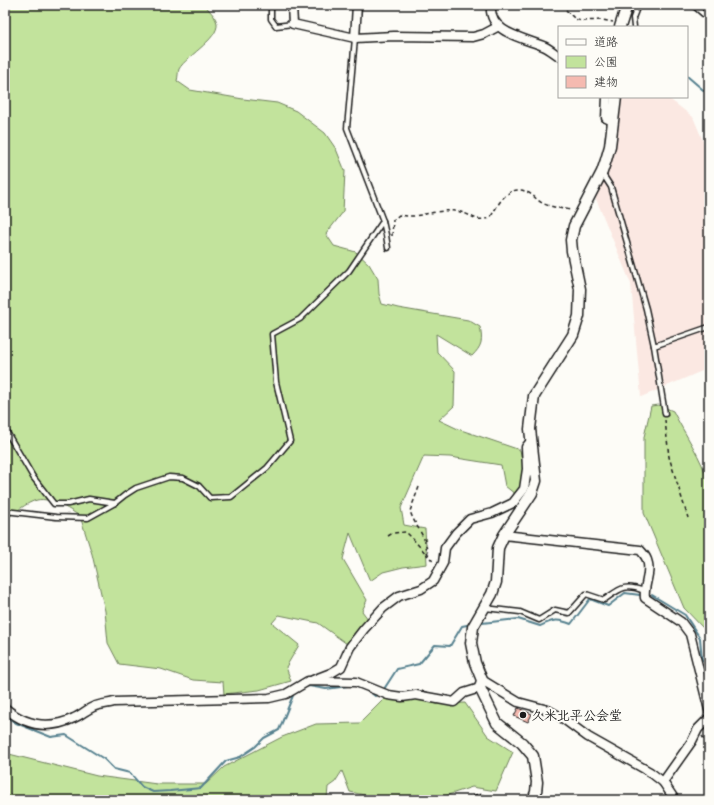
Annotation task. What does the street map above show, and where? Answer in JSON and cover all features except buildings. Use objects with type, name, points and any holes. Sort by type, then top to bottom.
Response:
[{"type":"street","points":[[292,5],[293,24],[354,38],[394,36],[473,37],[484,34],[499,26]]},
{"type":"street","points":[[354,38],[357,5]]},
{"type":"street","points":[[491,5],[493,20],[499,26],[513,36],[545,46],[558,55]]},
{"type":"street","points":[[620,25],[628,5]]},
{"type":"street","points":[[607,98],[606,118],[613,121]]},
{"type":"street","points":[[532,800],[536,792],[537,782],[533,756],[522,743],[497,723],[481,684],[471,643],[473,627],[492,594],[496,582],[498,548],[504,535],[532,493],[536,481],[530,429],[534,396],[573,335],[579,316],[580,289],[571,240],[574,226],[581,210],[602,172],[610,146],[616,98]]},
{"type":"street","points":[[5,708],[13,715],[27,722],[47,725],[75,718],[94,707],[114,702],[269,698],[286,694],[308,681],[331,673],[341,667],[350,647],[383,608],[399,596],[421,589],[433,581],[443,563],[445,548],[456,533],[470,519],[492,513],[513,503],[524,489],[527,469],[526,447],[532,441]]},
{"type":"street","points":[[504,535],[640,550],[647,560],[649,572],[644,591],[645,598],[681,622],[690,634],[709,710]]},
{"type":"street","points":[[308,681],[356,682],[388,695],[416,695],[454,702],[481,684]]},
{"type":"street","points":[[481,684],[518,702],[548,710],[561,717],[588,737],[650,772],[663,782],[675,800]]},
{"type":"street","points":[[663,782],[692,741],[698,729],[709,718]]},
{"type":"lane","points":[[271,5],[271,19],[276,26],[293,24]]},
{"type":"lane","points":[[634,26],[633,18],[638,5]]},
{"type":"lane","points":[[693,5],[709,19]]},
{"type":"lane","points":[[354,38],[347,128],[382,221],[388,248]]},
{"type":"lane","points":[[602,172],[611,187],[646,309],[654,346],[665,414]]},
{"type":"lane","points":[[5,511],[49,517],[88,518],[116,503],[136,488],[169,477],[183,478],[200,486],[210,498],[231,496],[267,468],[290,441],[276,382],[272,334],[300,319],[350,271],[382,221]]},
{"type":"lane","points":[[654,346],[709,326]]},
{"type":"lane","points":[[5,429],[33,477],[54,504],[68,504],[89,499],[116,503]]},
{"type":"lane","points":[[483,608],[520,612],[538,620],[555,610],[569,613],[586,594],[604,600],[624,587],[637,588],[644,591]]},
{"type":"path","points":[[561,5],[575,19],[581,21],[602,20],[620,25]]},
{"type":"path","points":[[388,248],[393,233],[394,220],[399,215],[415,216],[452,211],[464,213],[469,217],[481,220],[490,218],[503,197],[509,192],[519,189],[529,193],[542,203],[562,209],[581,210]]},
{"type":"path","points":[[665,414],[669,457],[688,518]]},
{"type":"path","points":[[419,487],[410,511],[415,524],[424,539],[429,558]]},
{"type":"path","points":[[388,536],[393,533],[406,532],[435,563]]},
{"type":"path","points":[[698,729],[709,747]]},
{"type":"path","points":[[460,800],[479,794],[500,800]]},
{"type":"shaded area","points":[[620,98],[668,98],[693,117],[709,155],[709,368],[641,397],[631,284],[594,194],[610,167]]},
{"type":"green space","points":[[5,5],[205,5],[216,20],[217,26],[215,32],[210,39],[179,69],[177,81],[190,90],[277,103],[296,111],[325,133],[336,149],[345,171],[343,212],[326,234],[334,246],[356,252],[369,264],[378,279],[379,294],[382,304],[468,320],[480,327],[481,343],[472,356],[436,334],[437,352],[455,371],[454,406],[439,420],[458,429],[520,450],[523,465],[523,483],[515,494],[505,486],[501,465],[450,457],[424,456],[401,508],[404,525],[425,529],[427,564],[403,567],[383,572],[370,581],[350,533],[343,559],[367,600],[362,611],[368,619],[347,644],[318,623],[279,615],[272,623],[299,645],[286,667],[291,681],[259,690],[224,694],[223,682],[193,680],[161,669],[119,664],[108,643],[105,611],[92,554],[80,516],[54,502],[48,500],[37,500],[20,508],[5,520]]},
{"type":"green space","points":[[659,405],[673,411],[698,456],[709,484],[709,630],[704,629],[684,608],[644,513],[644,437],[651,406]]},
{"type":"green space","points":[[384,699],[416,699],[437,704],[465,703],[488,736],[513,752],[496,791],[472,787],[433,800],[388,800],[350,792],[342,771],[335,782],[328,787],[327,798],[314,800],[5,800],[5,753],[97,776],[157,784],[206,784],[224,767],[282,737],[316,724],[360,723]]},
{"type":"waterway","points":[[688,77],[709,95]]},
{"type":"waterway","points":[[482,623],[518,619],[540,626],[555,620],[571,624],[590,599],[608,606],[625,593],[640,595]]},
{"type":"waterway","points":[[652,595],[685,615],[700,638],[702,660],[709,662]]},
{"type":"waterway","points":[[384,689],[397,669],[419,664],[435,645],[450,646],[462,626],[467,625]]},
{"type":"waterway","points":[[305,687],[309,686],[326,689],[348,686]]},
{"type":"waterway","points":[[369,691],[375,696]]},
{"type":"waterway","points":[[5,716],[16,723],[51,737],[66,735],[104,759],[114,769],[130,773],[142,787],[153,792],[170,791],[201,788],[226,761],[240,757],[255,747],[264,738],[279,730],[294,693]]},
{"type":"place","name":"久米北平公会堂","points":[[523,715]]}]
